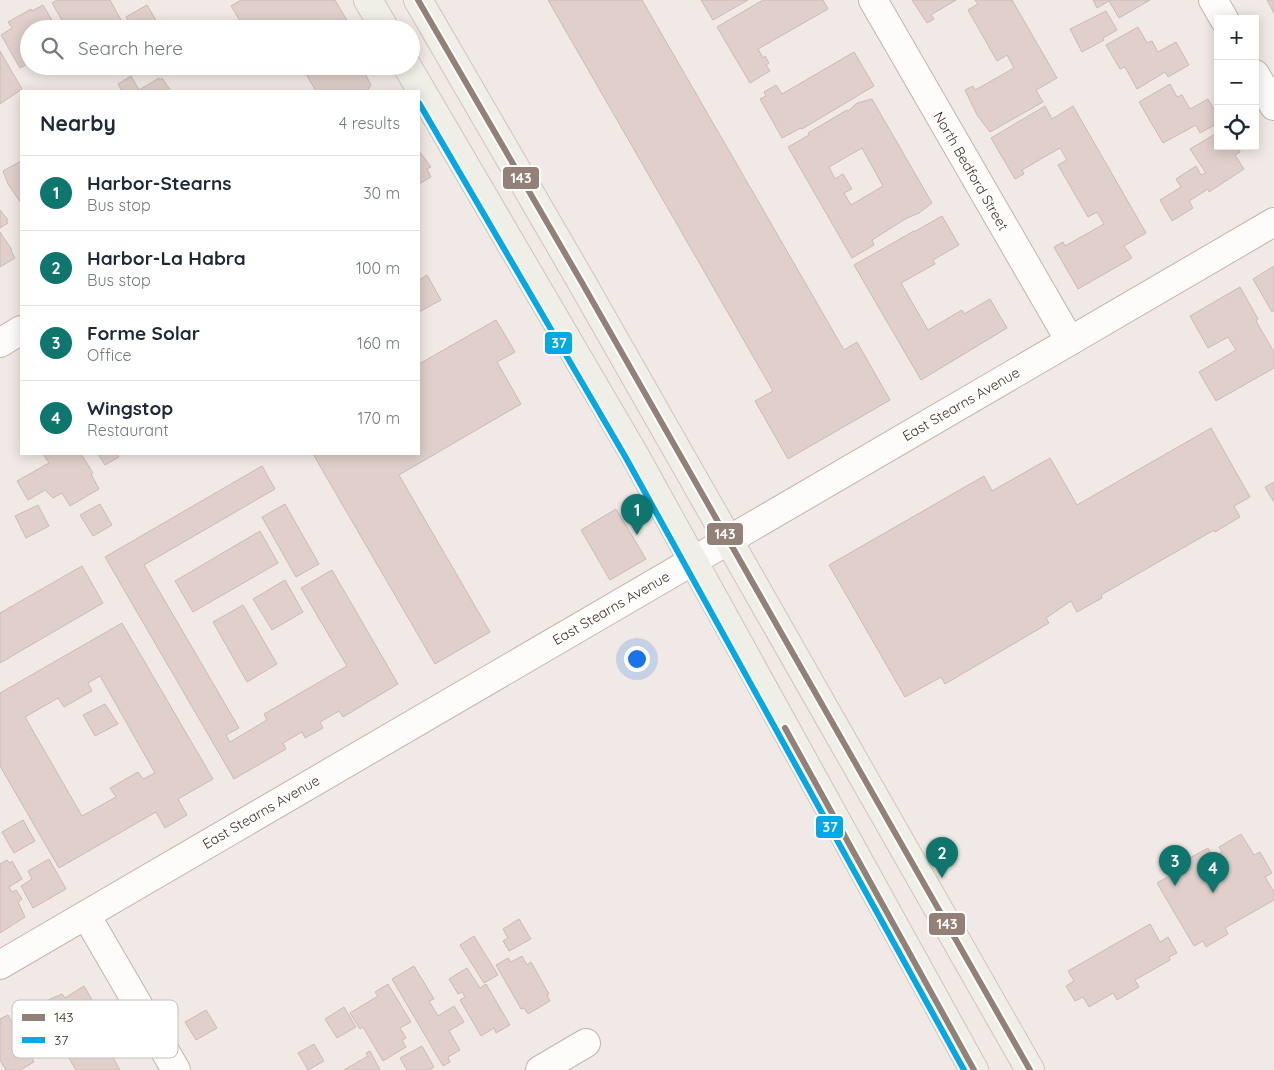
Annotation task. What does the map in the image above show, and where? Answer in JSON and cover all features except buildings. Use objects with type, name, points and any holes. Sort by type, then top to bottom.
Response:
[{"type":"main road","points":[[368,0],[380,20]]},
{"type":"main road","points":[[418,0],[576,272],[1030,1070]]},
{"type":"main road","points":[[411,75],[418,90]]},
{"type":"main road","points":[[421,96],[596,387],[974,1070]]},
{"type":"street","name":"North Bedford Street","points":[[873,0],[1070,341]]},
{"type":"street","points":[[1213,0],[1222,15]]},
{"type":"street","points":[[1259,81],[1274,106]]},
{"type":"street","name":"East Stearns Avenue","points":[[0,965],[1274,222]]},
{"type":"street","points":[[0,343],[20,331]]},
{"type":"street","points":[[86,915],[135,1000]]},
{"type":"street","points":[[540,1070],[586,1044]]},
{"type":"street","points":[[169,1058],[176,1070]]},
{"type":"transit line","name":"143","points":[[418,0],[581,281],[1030,1070]]},
{"type":"transit line","name":"37","points":[[420,105],[626,458],[964,1070]]},
{"type":"transit line","name":"143","points":[[785,728],[974,1070]]},
{"type":"place","name":"Harbor-Stearns","points":[[637,535]]},
{"type":"place","name":"Harbor-La Habra","points":[[942,878]]},
{"type":"place","name":"Forme Solar","points":[[1175,886]]},
{"type":"place","name":"Wingstop","points":[[1213,893]]}]
